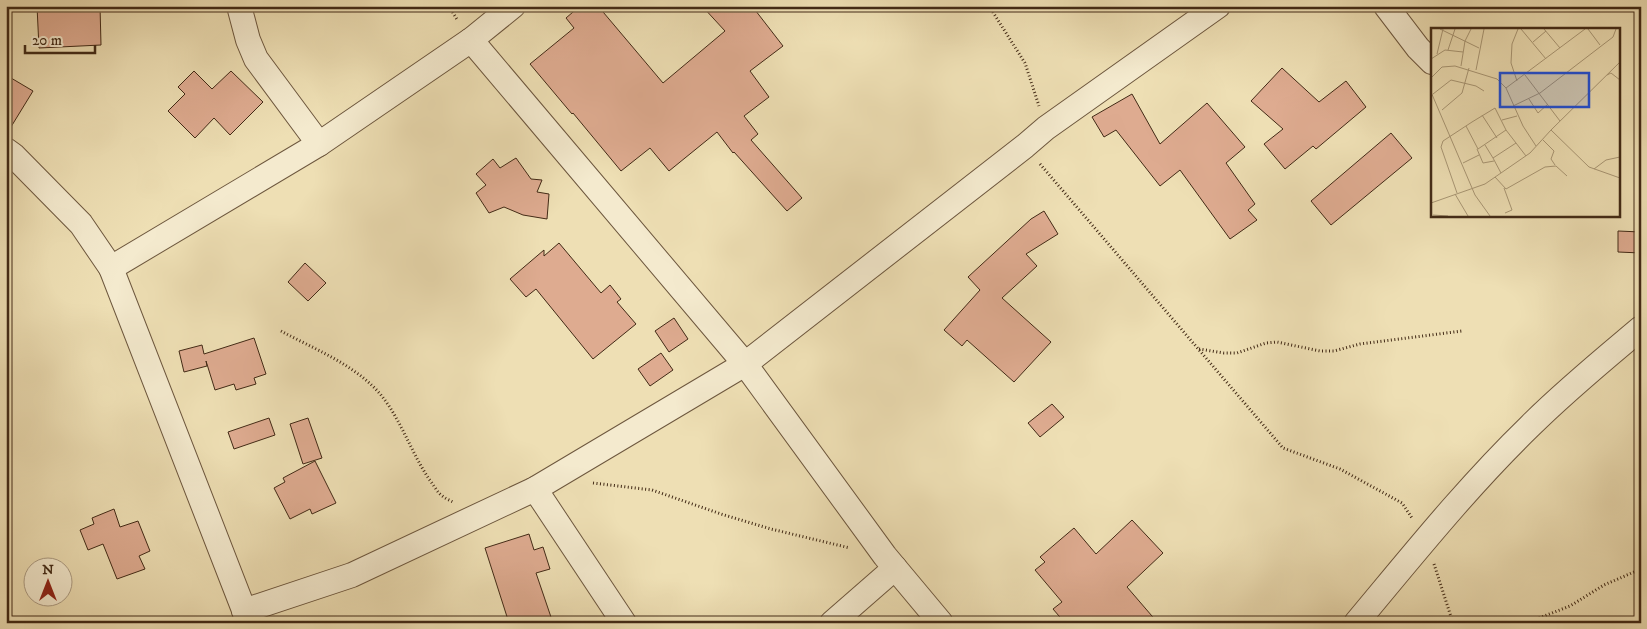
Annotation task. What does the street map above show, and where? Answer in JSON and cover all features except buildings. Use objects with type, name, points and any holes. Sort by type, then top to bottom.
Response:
[{"type":"street","points":[[239,6],[248,40],[256,59],[319,144]]},
{"type":"street","points":[[111,268],[319,144],[470,40],[514,6]]},
{"type":"street","points":[[6,150],[14,155],[80,224],[111,268],[246,617],[352,575],[535,489],[745,364],[1046,128],[1218,6]]},
{"type":"street","points":[[1386,6],[1418,48],[1431,61]]},
{"type":"street","points":[[470,40],[745,364],[890,562],[941,623]]},
{"type":"street","points":[[1356,623],[1425,541],[1530,425],[1641,328]]},
{"type":"street","points":[[535,489],[624,623]]},
{"type":"street","points":[[832,623],[890,562]]},
{"type":"path","points":[[989,6],[1025,62],[1046,128]]},
{"type":"path","points":[[1025,146],[1283,448],[1340,469],[1402,503],[1425,541],[1439,576],[1453,623]]},
{"type":"path","points":[[281,331],[342,364],[368,381],[396,417],[418,462],[441,496],[478,516]]},
{"type":"path","points":[[1198,349],[1237,353],[1266,343],[1277,342],[1320,351],[1334,351],[1360,344],[1462,331]]},
{"type":"path","points":[[590,482],[652,490],[721,514],[890,562]]},
{"type":"path","points":[[1526,623],[1570,606],[1604,585],[1641,569]]}]
